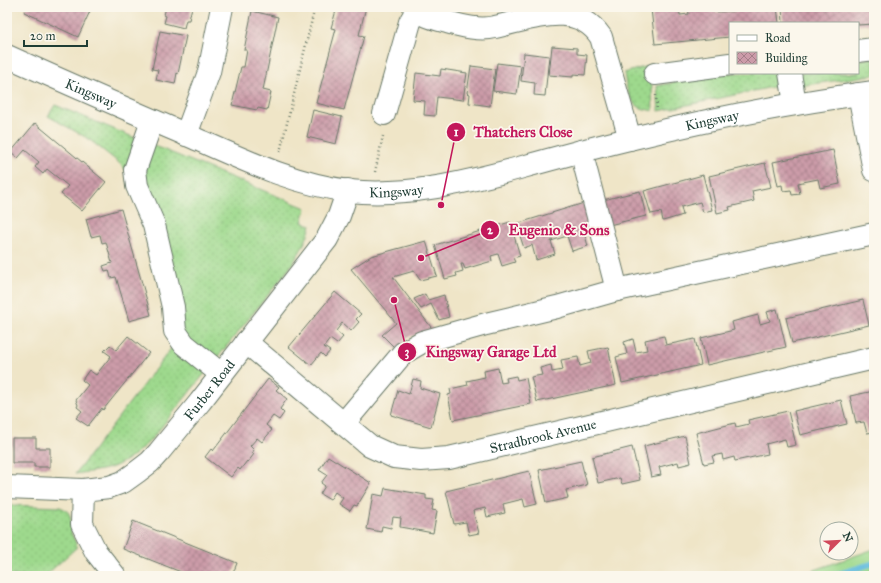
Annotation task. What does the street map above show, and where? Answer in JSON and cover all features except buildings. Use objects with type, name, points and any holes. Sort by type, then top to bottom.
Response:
[{"type":"street","points":[[186,135],[209,72],[222,7]]},
{"type":"street","points":[[384,114],[415,8],[433,18],[454,24],[484,29],[501,26],[557,8],[568,7],[579,10],[588,16],[596,26],[601,37],[630,139]]},
{"type":"street","points":[[859,51],[874,49]]},
{"type":"street","name":"Kingsway","points":[[7,56],[152,121],[275,173],[318,185],[370,192],[413,191],[438,187],[483,177],[658,132],[748,112],[867,93]]},
{"type":"street","points":[[655,74],[729,64]]},
{"type":"street","points":[[790,74],[795,104]]},
{"type":"street","points":[[867,93],[874,170]]},
{"type":"street","points":[[152,121],[135,170],[137,186],[154,225],[173,307],[175,331],[184,344],[221,374]]},
{"type":"street","points":[[581,151],[617,290]]},
{"type":"street","name":"Furber Road","points":[[7,487],[83,490],[109,487],[123,482],[150,462],[327,239],[339,216],[348,190]]},
{"type":"street","points":[[344,423],[403,353],[422,342],[617,290],[874,234]]},
{"type":"street","name":"Stradbrook Avenue","points":[[246,342],[370,446],[394,457],[421,460],[449,458],[874,358]]},
{"type":"street","points":[[83,490],[82,524],[96,552],[115,576]]},
{"type":"path","points":[[275,173],[315,7]]},
{"type":"path","points":[[655,74],[658,132]]},
{"type":"path","points":[[370,192],[385,124],[384,114]]},
{"type":"green space","points":[[874,58],[874,75],[799,86],[798,74],[859,74],[859,60]]},
{"type":"green space","points":[[651,65],[653,111],[641,108],[633,102],[628,93],[624,73]]},
{"type":"green space","points":[[729,73],[779,74],[782,78],[782,85],[659,111],[657,86],[709,75]]},
{"type":"green space","points":[[55,105],[306,208],[302,222],[311,225],[305,243],[289,269],[151,440],[124,462],[118,465],[104,470],[75,474],[176,342],[142,187],[118,162],[99,147],[87,138],[48,116]]},
{"type":"green space","points":[[7,505],[60,507],[65,509],[70,515],[71,531],[77,547],[45,576],[7,576]]},
{"type":"green space","points":[[874,549],[874,576],[800,576],[840,561],[859,561],[859,554]]},
{"type":"waterway","points":[[832,576],[874,563]]},
{"type":"place","name":"Thatchers Close","points":[[441,205]]},
{"type":"place","name":"Eugenio & Sons","points":[[421,258]]},
{"type":"place","name":"Kingsway Garage Ltd","points":[[394,300]]}]
